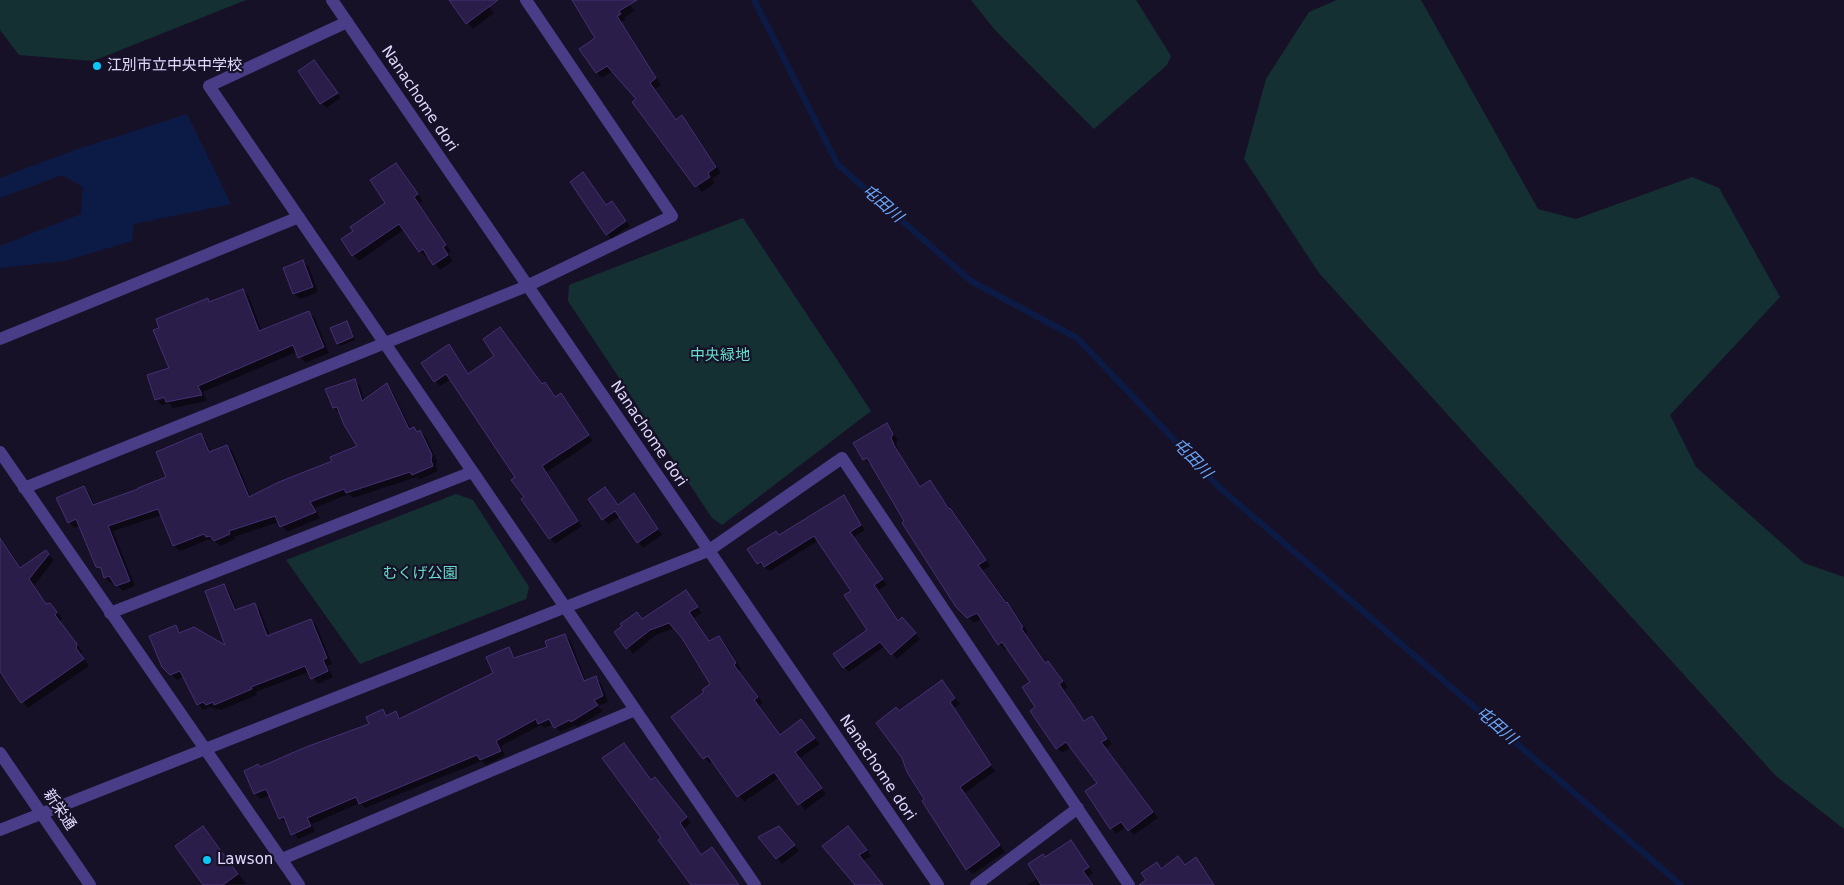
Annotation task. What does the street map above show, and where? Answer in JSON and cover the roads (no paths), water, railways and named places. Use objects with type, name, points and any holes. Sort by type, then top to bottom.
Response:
[{"type":"street","name":"Nanachome dori","points":[[332,0],[938,885]]},
{"type":"street","points":[[24,488],[528,286],[672,216],[526,0]]},
{"type":"street","points":[[347,22],[209,86],[755,885]]},
{"type":"street","points":[[0,339],[299,218]]},
{"type":"street","points":[[0,452],[203,750],[299,885]]},
{"type":"street","points":[[0,830],[708,551],[842,458],[1129,885]]},
{"type":"street","points":[[110,613],[472,472]]},
{"type":"street","points":[[282,860],[635,710]]},
{"type":"street","name":"新栄通","points":[[0,753],[90,885]]},
{"type":"street","points":[[976,885],[1078,808]]},
{"type":"water","points":[[187,114],[231,204],[134,224],[132,241],[64,261],[0,268],[0,246],[81,214],[83,187],[62,175],[0,198],[0,178],[72,151]]},
{"type":"waterway","name":"屯田川","points":[[754,0],[838,165],[971,281],[1077,338],[1220,488],[1681,885]]},
{"type":"place","name":"江別市立中央中学校","points":[[97,66]]},
{"type":"place","name":"Lawson","points":[[207,860]]},
{"type":"park label","name":"中央緑地","points":[[720,356]]},
{"type":"park label","name":"むくげ公園","points":[[420,574]]}]
